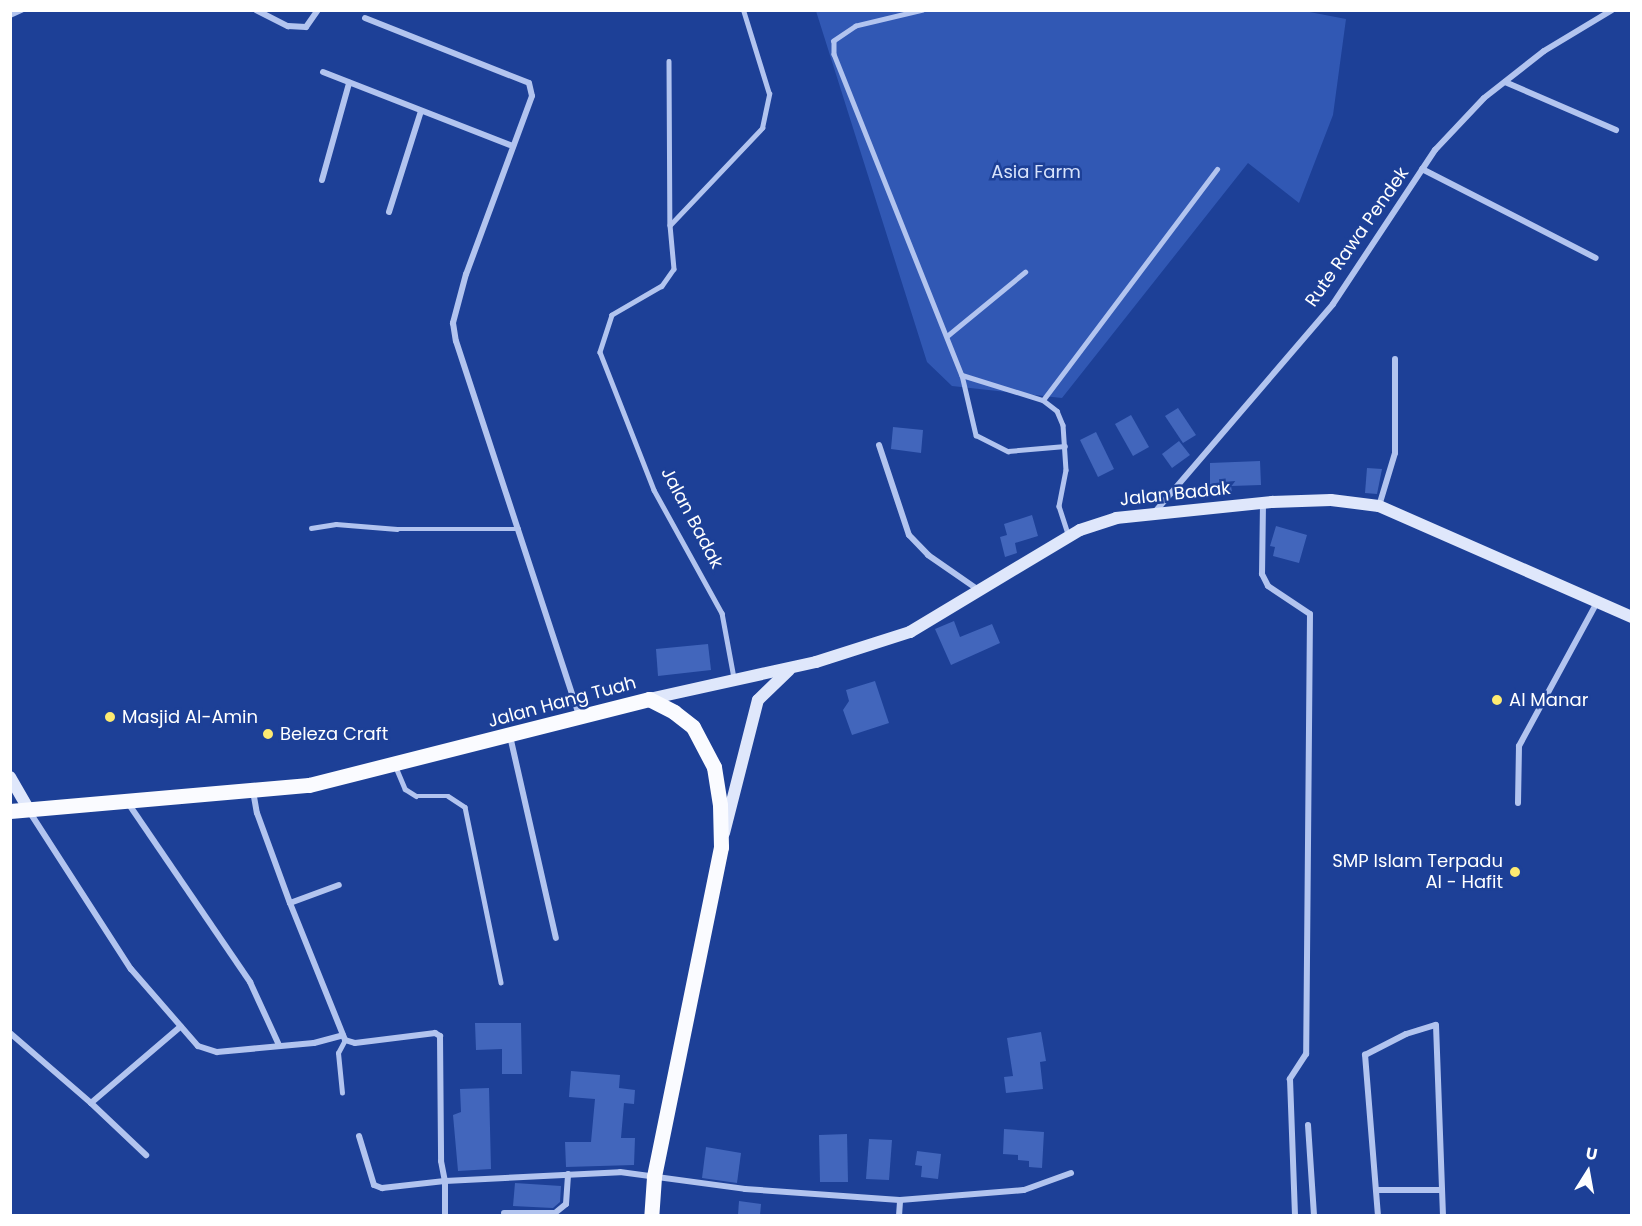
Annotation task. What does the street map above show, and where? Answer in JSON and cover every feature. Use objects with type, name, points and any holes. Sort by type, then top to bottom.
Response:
[{"type":"main road","name":"Jalan Hang Tuah","points":[[10,811],[309,785],[580,719],[649,699],[693,726],[714,767],[720,805],[721,847],[654,1177],[651,1215]]},
{"type":"street","points":[[10,15],[21,10]]},
{"type":"street","points":[[256,10],[288,26],[306,27],[318,10]]},
{"type":"street","name":"Rute Rawa Pendek","points":[[1154,513],[1333,304],[1422,169],[1484,98],[1544,51],[1612,10]]},
{"type":"street","points":[[365,18],[529,82],[532,96],[466,274],[453,322],[456,340],[580,719]]},
{"type":"street","points":[[322,72],[513,146]]},
{"type":"street","points":[[1505,82],[1616,130]]},
{"type":"street","points":[[322,180],[349,83]]},
{"type":"street","points":[[389,212],[421,111]]},
{"type":"street","points":[[1422,169],[1596,258]]},
{"type":"street","points":[[1379,506],[1395,453],[1395,359]]},
{"type":"street","points":[[879,445],[909,535],[928,555],[981,592]]},
{"type":"street","name":"Jalan Badak","points":[[649,699],[793,668],[910,632],[981,592],[1069,537],[1116,518],[1263,503],[1331,500],[1379,506],[1596,604],[1632,617]]},
{"type":"street","points":[[1263,503],[1262,574],[1268,586],[1310,614],[1306,1053],[1290,1079],[1295,1215]]},
{"type":"street","points":[[1518,803],[1519,746],[1596,604]]},
{"type":"street","points":[[721,847],[758,700],[793,668]]},
{"type":"street","points":[[510,736],[556,938]]},
{"type":"street","points":[[10,777],[99,922],[131,969],[198,1046],[207,1050],[344,1038],[355,1043],[435,1033],[440,1036],[441,1161],[445,1181],[446,1215]]},
{"type":"street","points":[[253,791],[257,813],[290,903],[344,1038]]},
{"type":"street","points":[[127,800],[250,982],[279,1045]]},
{"type":"street","points":[[290,903],[339,885]]},
{"type":"street","points":[[1378,1215],[1365,1056],[1406,1034],[1436,1025],[1443,1215]]},
{"type":"street","points":[[91,1103],[181,1026]]},
{"type":"street","points":[[10,1033],[91,1103],[146,1155]]},
{"type":"street","points":[[1308,1125],[1314,1215]]},
{"type":"street","points":[[360,1136],[374,1185],[382,1188],[445,1181],[620,1172],[831,1197],[900,1200],[1024,1190],[1071,1173]]},
{"type":"street","points":[[504,1213],[555,1213],[566,1204],[568,1174]]},
{"type":"street","points":[[1377,1190],[1442,1190]]},
{"type":"street","points":[[899,1215],[900,1200]]},
{"type":"lane","points":[[670,225],[762,128],[769,94],[743,10]]},
{"type":"lane","points":[[923,10],[856,26],[834,41],[834,54],[962,375],[974,428],[983,441],[1008,451],[1065,446]]},
{"type":"lane","name":"Jalan Badak","points":[[669,61],[670,225],[674,269],[662,286],[612,315],[600,352],[654,490],[722,613],[734,679]]},
{"type":"lane","points":[[1043,400],[1217,169]]},
{"type":"lane","points":[[947,336],[1025,272]]},
{"type":"lane","points":[[962,375],[1043,400],[1057,411],[1064,425],[1066,470],[1059,506],[1069,537]]},
{"type":"lane","points":[[311,528],[336,524],[397,529],[519,529]]},
{"type":"lane","points":[[395,765],[405,789],[416,796],[448,796],[465,807],[501,981]]},
{"type":"lane","points":[[342,1093],[338,1053],[344,1038]]},
{"type":"green space","name":"Asia Farm","points":[[1299,10],[1346,19],[1333,115],[1299,203],[1248,163],[1062,398],[952,386],[927,362],[816,11]]},
{"type":"building","points":[[1178,408],[1196,435],[1183,443],[1165,416]]},
{"type":"building","points":[[1131,415],[1149,447],[1133,456],[1115,424]]},
{"type":"building","points":[[893,427],[923,430],[921,453],[891,449]]},
{"type":"building","points":[[1096,432],[1114,469],[1098,477],[1080,440]]},
{"type":"building","points":[[1179,441],[1190,455],[1172,468],[1162,454]]},
{"type":"building","points":[[1260,461],[1261,485],[1231,486],[1232,492],[1210,492],[1210,463]]},
{"type":"building","points":[[1367,468],[1382,469],[1377,494],[1365,493]]},
{"type":"building","points":[[1032,515],[1038,536],[1015,543],[1017,553],[1005,557],[1000,537],[1007,535],[1004,524]]},
{"type":"building","points":[[1276,526],[1307,535],[1299,563],[1273,556],[1275,547],[1270,546]]},
{"type":"building","points":[[954,621],[960,637],[992,624],[1000,643],[951,665],[935,629]]},
{"type":"building","points":[[708,644],[711,670],[658,676],[656,649]]},
{"type":"building","points":[[875,681],[889,723],[852,735],[843,710],[849,701],[846,690]]},
{"type":"building","points":[[475,1023],[521,1023],[522,1074],[502,1074],[502,1049],[476,1050]]},
{"type":"building","points":[[1041,1032],[1046,1061],[1040,1062],[1043,1089],[1006,1093],[1004,1077],[1013,1076],[1007,1038]]},
{"type":"building","points":[[571,1071],[620,1075],[619,1088],[635,1090],[634,1104],[624,1103],[621,1138],[635,1138],[634,1165],[566,1167],[565,1142],[591,1142],[595,1099],[569,1097]]},
{"type":"building","points":[[489,1088],[491,1169],[458,1171],[453,1115],[461,1112],[460,1089]]},
{"type":"building","points":[[1004,1129],[1044,1132],[1042,1168],[1029,1167],[1029,1161],[1018,1160],[1018,1155],[1003,1154]]},
{"type":"building","points":[[847,1134],[848,1182],[820,1182],[819,1135]]},
{"type":"building","points":[[869,1139],[892,1140],[889,1180],[866,1179]]},
{"type":"building","points":[[706,1147],[741,1153],[737,1183],[702,1178]]},
{"type":"building","points":[[917,1151],[941,1154],[938,1179],[921,1177],[922,1166],[915,1165]]},
{"type":"building","points":[[515,1183],[561,1186],[560,1202],[553,1208],[513,1206]]},
{"type":"building","points":[[739,1201],[761,1204],[760,1215],[738,1215]]},
{"type":"place","name":"Al Manar","points":[[1497,700]]},
{"type":"place","name":"Masjid Al-Amin","points":[[110,717]]},
{"type":"place","name":"Beleza Craft","points":[[268,734]]},
{"type":"place","name":"SMP Islam Terpadu Al - Hafit","points":[[1515,872]]}]
